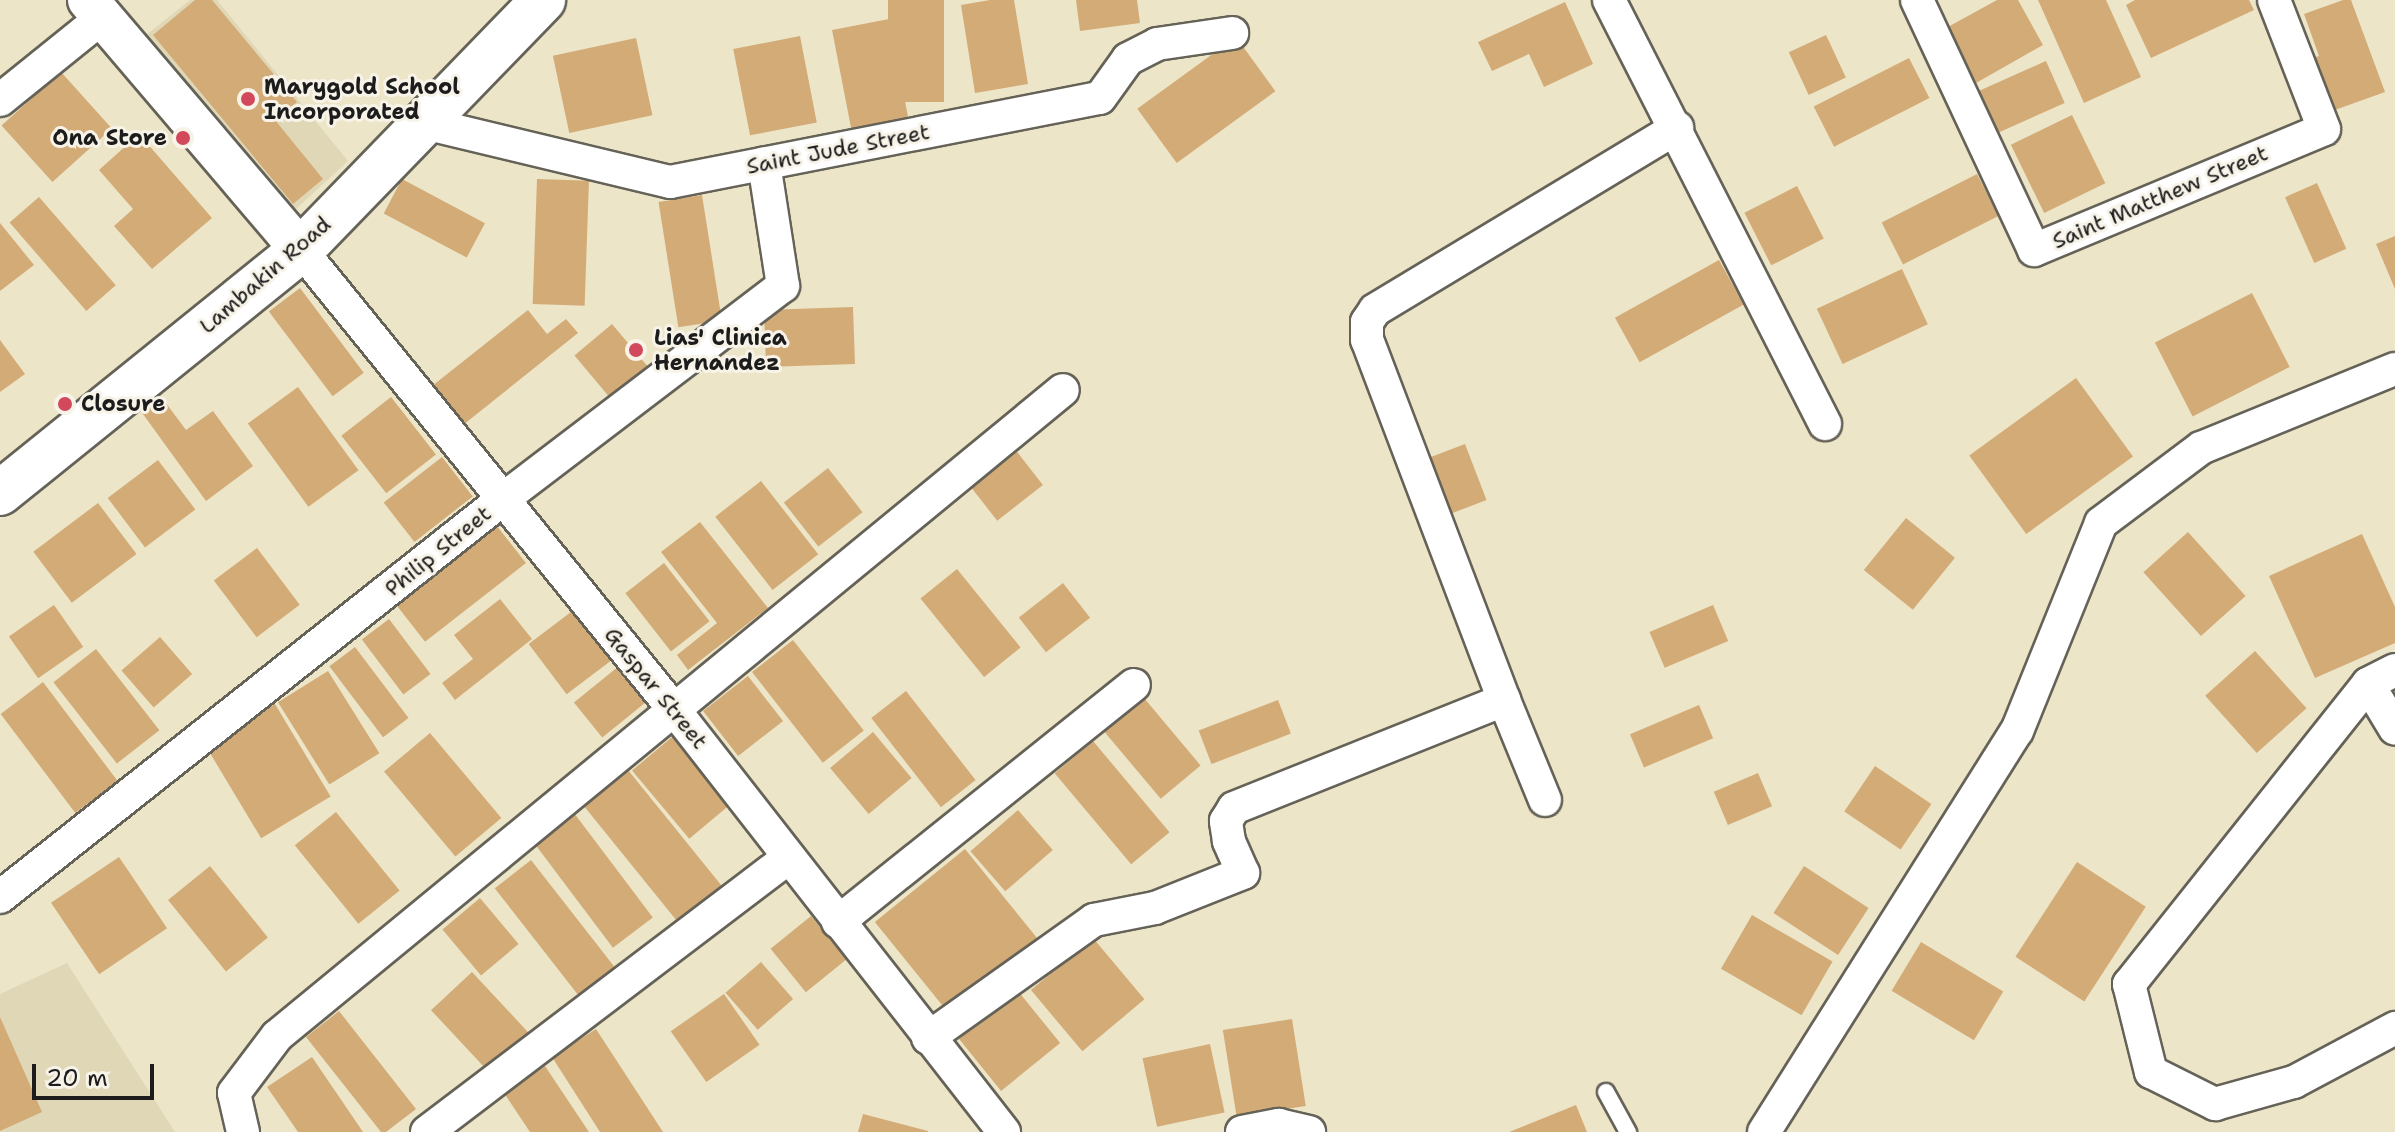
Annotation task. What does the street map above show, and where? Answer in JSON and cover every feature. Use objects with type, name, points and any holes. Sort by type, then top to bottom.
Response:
[{"type":"main road","name":"Lambakin Road","points":[[0,493],[301,250],[543,0]]},
{"type":"street","points":[[1609,0],[1677,128],[1825,424]]},
{"type":"street","name":"Saint Matthew Street","points":[[1917,0],[2034,250],[2324,129],[2274,0]]},
{"type":"street","points":[[0,100],[96,8],[301,250]]},
{"type":"street","name":"Saint Jude Street","points":[[424,123],[670,182],[1100,98],[1128,59],[1157,44],[1232,33]]},
{"type":"street","points":[[1545,800],[1367,340],[1367,322],[1375,310],[1677,128]]},
{"type":"street","name":"Philip Street","points":[[0,897],[503,499],[783,286],[764,163]]},
{"type":"street","name":"Gaspar Street","points":[[301,250],[676,712],[1004,1132]]},
{"type":"street","points":[[1764,1132],[2017,731],[2101,523],[2201,448],[2395,369]]},
{"type":"street","points":[[243,1132],[234,1093],[277,1036],[676,712],[1063,390]]},
{"type":"street","points":[[2381,677],[2395,729]]},
{"type":"street","points":[[2381,677],[2129,984],[2151,1072],[2215,1104],[2294,1082],[2395,1028]]},
{"type":"street","points":[[838,922],[1134,685]]},
{"type":"street","points":[[928,1038],[1094,920],[1155,908],[1243,873],[1228,831],[1234,808],[1504,700]]},
{"type":"street","points":[[427,1132],[788,858]]},
{"type":"street","points":[[1242,1132],[1279,1125],[1309,1132]]},
{"type":"lane","points":[[1606,1092],[1628,1132]]},
{"type":"shaded area","name":"Marygold School Incorporated","points":[[190,0],[217,0],[348,161],[295,210],[145,36]]},
{"type":"shaded area","points":[[67,963],[175,1132],[0,1132],[0,994]]},
{"type":"building","name":"Marygold School Incorporated","points":[[195,0],[212,0],[297,102],[275,120],[323,179],[293,204],[153,35]]},
{"type":"building","points":[[888,0],[944,0],[944,102],[888,102]]},
{"type":"building","points":[[1014,0],[1028,84],[975,93],[961,5]]},
{"type":"building","points":[[1076,0],[1137,0],[1140,23],[1080,31]]},
{"type":"building","points":[[1997,0],[2018,0],[2043,45],[1976,83],[1946,28]]},
{"type":"building","points":[[2038,0],[2106,0],[2141,77],[2084,103]]},
{"type":"building","points":[[2135,0],[2249,0],[2254,10],[2151,58],[2126,5]]},
{"type":"building","points":[[2351,0],[2385,92],[2321,115],[2301,62],[2319,56],[2304,14]]},
{"type":"building","points":[[1565,2],[1593,64],[1544,87],[1529,54],[1492,71],[1478,42]]},
{"type":"building","points":[[889,19],[909,122],[852,133],[832,30]]},
{"type":"building","points":[[1826,35],[1846,78],[1809,95],[1789,52]]},
{"type":"building","points":[[800,36],[817,122],[750,135],[733,49]]},
{"type":"building","points":[[1236,37],[1275,91],[1177,163],[1137,109]]},
{"type":"building","points":[[636,38],[652,115],[569,133],[553,56]]},
{"type":"building","points":[[1909,58],[1929,98],[1834,147],[1814,107]]},
{"type":"building","points":[[2046,61],[2065,103],[1998,133],[1979,91]]},
{"type":"building","points":[[61,72],[112,128],[52,182],[2,126]]},
{"type":"building","points":[[2072,115],[2105,183],[2044,213],[2011,145]]},
{"type":"building","points":[[139,134],[212,218],[152,269],[114,226],[133,209],[99,170]]},
{"type":"building","points":[[1977,174],[1998,216],[1903,264],[1882,223]]},
{"type":"building","points":[[402,179],[485,223],[467,258],[384,213]]},
{"type":"building","points":[[537,179],[589,181],[585,306],[533,304]]},
{"type":"building","points":[[2317,183],[2346,249],[2314,263],[2285,197]]},
{"type":"building","points":[[1797,186],[1824,239],[1771,265],[1744,213]]},
{"type":"building","points":[[702,195],[722,320],[678,327],[659,202]]},
{"type":"building","points":[[39,197],[116,285],[86,311],[10,223]]},
{"type":"building","points":[[0,223],[34,265],[0,291]]},
{"type":"building","points":[[2395,236],[2395,289],[2376,244]]},
{"type":"building","points":[[1719,260],[1744,305],[1640,362],[1615,318]]},
{"type":"building","points":[[1902,269],[1928,324],[1843,364],[1817,309]]},
{"type":"building","points":[[300,288],[364,373],[333,396],[269,311]]},
{"type":"building","points":[[2252,293],[2290,367],[2193,416],[2155,342]]},
{"type":"building","points":[[853,307],[855,364],[766,367],[764,310]]},
{"type":"building","points":[[528,310],[547,334],[566,319],[578,333],[463,425],[432,386]]},
{"type":"building","points":[[612,324],[653,373],[616,405],[574,355]]},
{"type":"building","points":[[0,340],[25,374],[0,392]]},
{"type":"building","points":[[2076,378],[2133,456],[2026,534],[1969,456]]},
{"type":"building","points":[[298,387],[359,470],[308,507],[248,423]]},
{"type":"building","points":[[160,395],[186,430],[213,411],[253,466],[206,501],[140,410]]},
{"type":"building","points":[[391,397],[436,455],[386,493],[341,436]]},
{"type":"building","points":[[1465,444],[1487,500],[1441,518],[1419,462]]},
{"type":"building","points":[[1014,448],[1043,485],[997,521],[968,484]]},
{"type":"building","points":[[442,457],[473,496],[414,542],[384,503]]},
{"type":"building","points":[[158,460],[195,510],[145,547],[108,498]]},
{"type":"building","points":[[828,468],[862,512],[818,547],[784,502]]},
{"type":"building","points":[[761,481],[818,554],[773,590],[715,517]]},
{"type":"building","points":[[98,503],[137,554],[72,603],[33,552]]},
{"type":"building","points":[[1906,518],[1955,558],[1913,610],[1864,570]]},
{"type":"building","points":[[700,522],[768,608],[688,670],[677,655],[717,623],[661,552]]},
{"type":"building","points":[[497,526],[526,563],[425,642],[396,605]]},
{"type":"building","points":[[2188,532],[2246,596],[2201,636],[2143,572]]},
{"type":"building","points":[[2362,534],[2395,607],[2395,643],[2315,678],[2269,576]]},
{"type":"building","points":[[257,548],[300,605],[257,637],[214,580]]},
{"type":"building","points":[[664,563],[710,621],[671,651],[625,593]]},
{"type":"building","points":[[957,569],[1021,647],[984,677],[920,599]]},
{"type":"building","points":[[1063,583],[1090,618],[1046,652],[1019,617]]},
{"type":"building","points":[[500,599],[532,639],[455,700],[442,683],[473,659],[454,635]]},
{"type":"building","points":[[54,605],[83,647],[38,678],[9,637]]},
{"type":"building","points":[[1713,605],[1728,641],[1665,668],[1649,632]]},
{"type":"building","points":[[575,609],[613,659],[567,694],[529,644]]},
{"type":"building","points":[[389,619],[431,674],[403,695],[362,639]]},
{"type":"building","points":[[160,637],[192,674],[154,707],[122,670]]},
{"type":"building","points":[[793,640],[864,731],[823,763],[752,672]]},
{"type":"building","points":[[355,647],[409,718],[383,737],[329,666]]},
{"type":"building","points":[[96,649],[159,730],[117,763],[53,682]]},
{"type":"building","points":[[2255,651],[2307,708],[2257,753],[2205,696]]},
{"type":"building","points":[[619,666],[647,701],[602,737],[574,703]]},
{"type":"building","points":[[328,671],[379,753],[329,785],[278,702]]},
{"type":"building","points":[[748,676],[783,721],[738,756],[703,711]]},
{"type":"building","points":[[43,682],[118,781],[75,813],[1,714]]},
{"type":"building","points":[[906,691],[976,780],[941,807],[871,718]]},
{"type":"building","points":[[1144,698],[1201,765],[1161,799],[1104,731]]},
{"type":"building","points":[[1278,700],[1291,734],[1212,764],[1199,730]]},
{"type":"building","points":[[275,704],[331,797],[261,838],[206,746]]},
{"type":"building","points":[[1699,705],[1713,738],[1644,767],[1630,734]]},
{"type":"building","points":[[678,732],[735,800],[689,839],[632,771]]},
{"type":"building","points":[[873,732],[912,778],[869,814],[830,768]]},
{"type":"building","points":[[430,733],[501,818],[455,857],[384,772]]},
{"type":"building","points":[[1093,741],[1169,832],[1131,864],[1055,773]]},
{"type":"building","points":[[1875,766],[1931,804],[1901,850],[1844,812]]},
{"type":"building","points":[[628,770],[724,889],[680,925],[584,806]]},
{"type":"building","points":[[1758,773],[1772,806],[1728,825],[1714,792]]},
{"type":"building","points":[[1018,810],[1053,850],[1005,891],[970,851]]},
{"type":"building","points":[[336,812],[400,890],[358,924],[295,845]]},
{"type":"building","points":[[574,813],[653,918],[613,948],[534,843]]},
{"type":"building","points":[[965,849],[1039,940],[948,1013],[875,922]]},
{"type":"building","points":[[119,857],[167,928],[99,974],[51,903]]},
{"type":"building","points":[[531,860],[616,969],[580,997],[495,888]]},
{"type":"building","points":[[2077,862],[2146,907],[2084,1001],[2015,957]]},
{"type":"building","points":[[210,866],[268,937],[226,971],[168,900]]},
{"type":"building","points":[[1804,866],[1869,908],[1838,955],[1774,913]]},
{"type":"building","points":[[480,898],[519,944],[481,975],[442,929]]},
{"type":"building","points":[[1752,915],[1833,961],[1802,1015],[1721,969]]},
{"type":"building","points":[[811,916],[846,960],[806,992],[771,949]]},
{"type":"building","points":[[1093,938],[1144,999],[1082,1051],[1031,990]]},
{"type":"building","points":[[1921,942],[2003,991],[1974,1040],[1892,991]]},
{"type":"building","points":[[761,962],[793,999],[758,1030],[726,993]]},
{"type":"building","points":[[472,972],[531,1035],[490,1073],[431,1010]]},
{"type":"building","points":[[1018,991],[1060,1043],[1001,1091],[959,1039]]},
{"type":"building","points":[[724,994],[760,1045],[706,1082],[671,1031]]},
{"type":"building","points":[[339,1011],[416,1109],[386,1132],[381,1132],[306,1037]]},
{"type":"building","points":[[0,1017],[42,1112],[0,1131]]},
{"type":"building","points":[[1292,1019],[1306,1106],[1237,1117],[1223,1030]]},
{"type":"building","points":[[596,1029],[663,1132],[600,1132],[552,1057]]},
{"type":"building","points":[[1210,1044],[1225,1112],[1157,1127],[1143,1058]]},
{"type":"building","points":[[312,1057],[363,1132],[298,1132],[267,1087]]},
{"type":"building","points":[[545,1066],[589,1132],[530,1132],[504,1093]]},
{"type":"building","points":[[1576,1105],[1587,1132],[1509,1132]]},
{"type":"building","points":[[863,1114],[928,1131],[928,1132],[858,1132]]},
{"type":"place","name":"Marygold School Incorporated","points":[[248,99]]},
{"type":"place","name":"Ona Store","points":[[183,138]]},
{"type":"place","name":"Lias' Clinica Hernandez","points":[[636,350]]},
{"type":"place","name":"Closure","points":[[65,404]]}]
